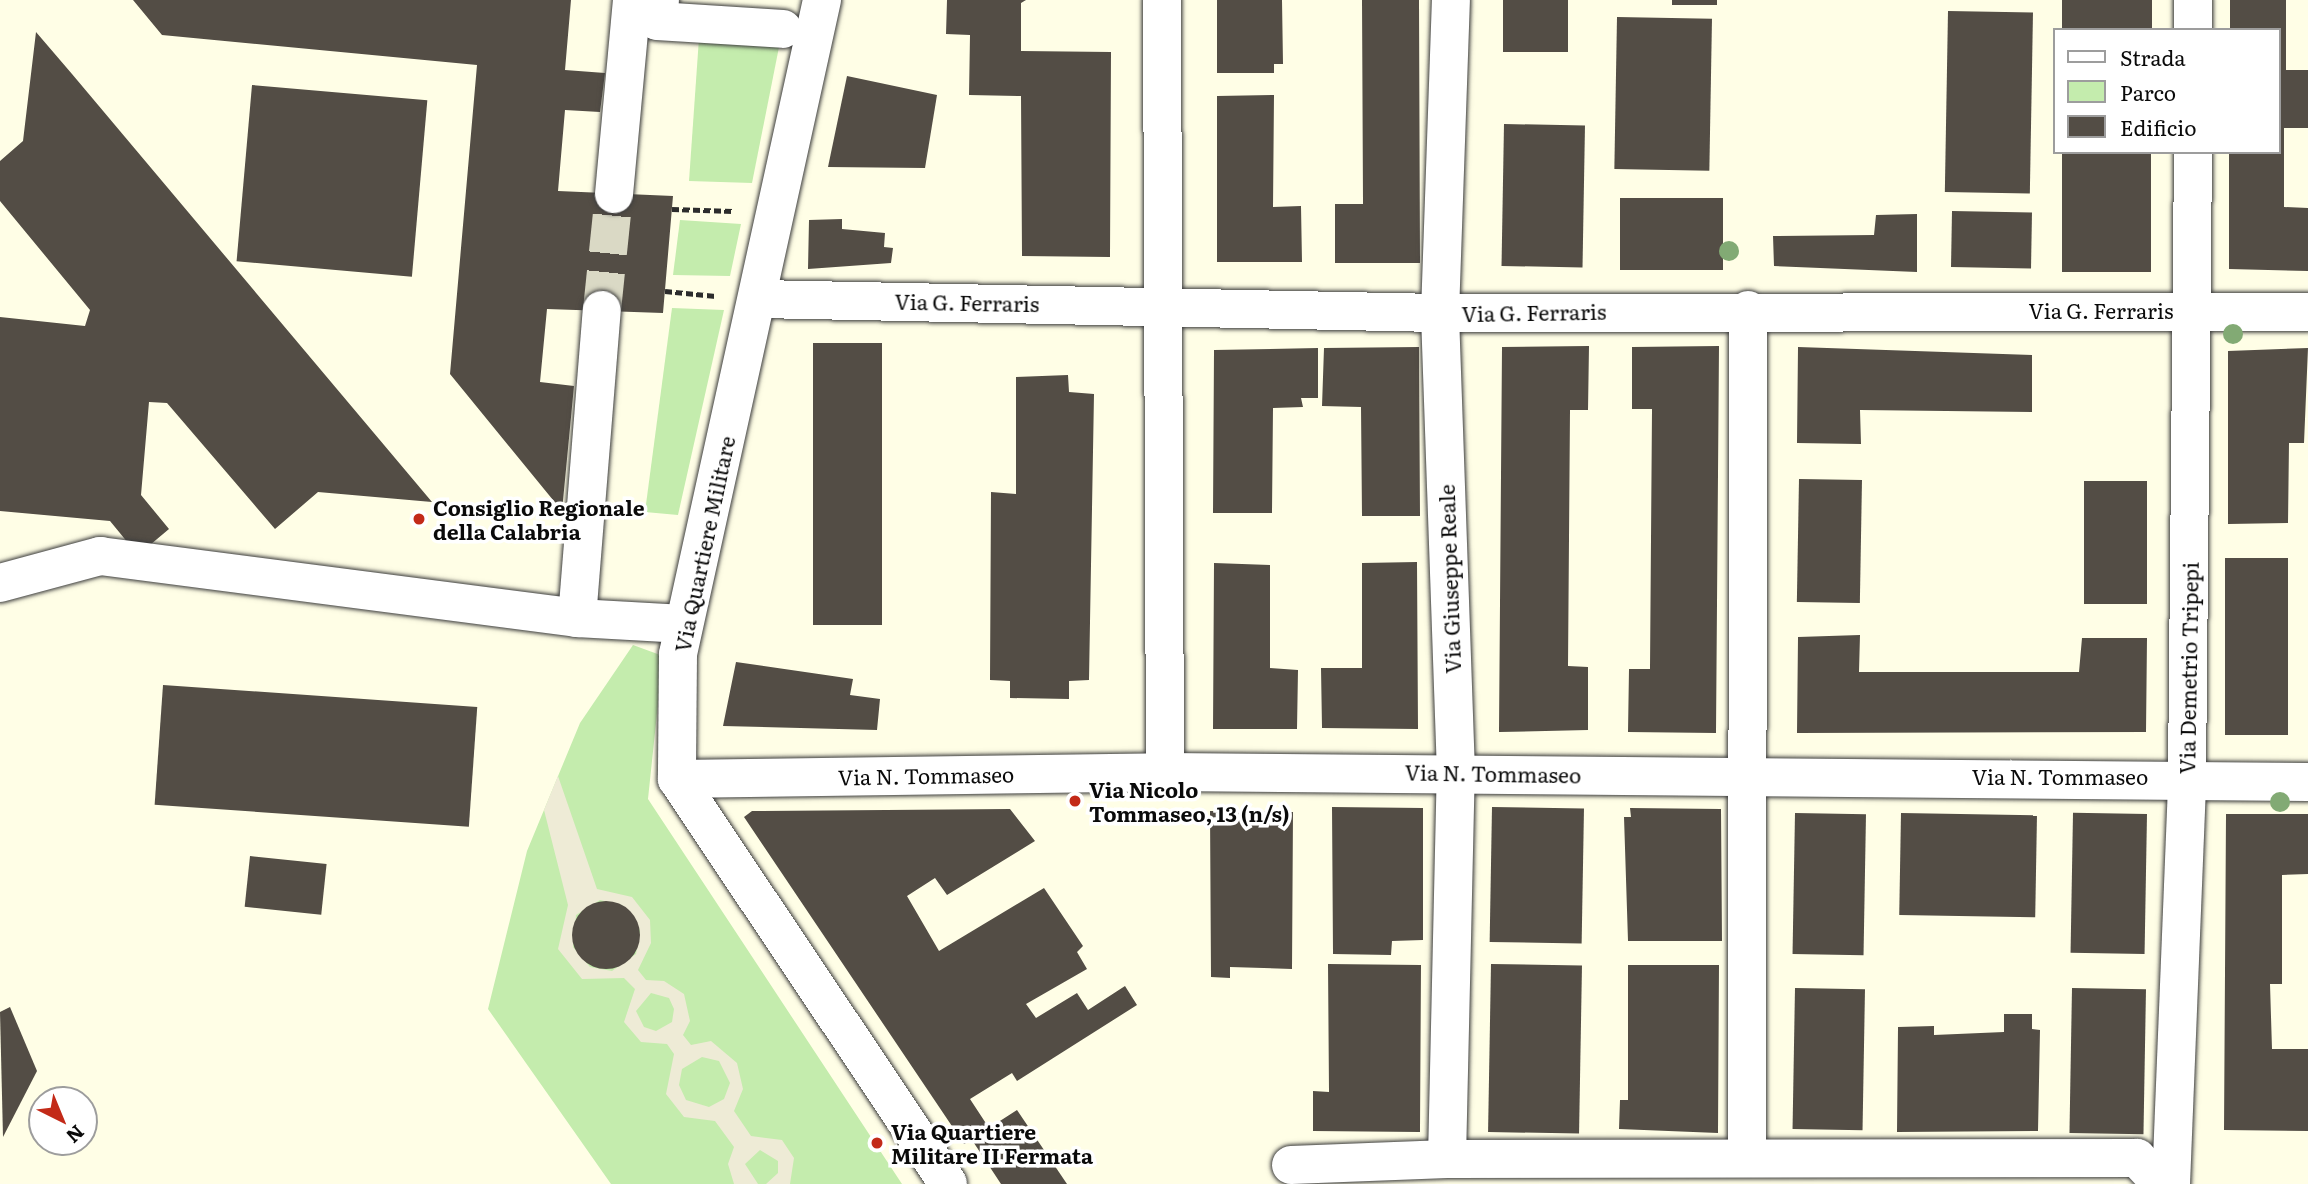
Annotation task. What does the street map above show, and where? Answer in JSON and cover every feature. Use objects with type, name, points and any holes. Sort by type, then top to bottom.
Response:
[{"type":"street","points":[[614,194],[632,0]]},
{"type":"street","points":[[660,0],[657,21],[783,29]]},
{"type":"street","name":"Via Quartiere Militare","points":[[677,779],[678,654],[743,298],[822,0]]},
{"type":"street","points":[[1162,0],[1165,772]]},
{"type":"street","name":"Via Giuseppe Reale","points":[[1447,1159],[1456,772],[1440,313],[1451,0]]},
{"type":"street","points":[[2193,0],[2193,28]]},
{"type":"street","name":"Via Demetrio Tripepi","points":[[2171,1184],[2187,776],[2193,154]]},
{"type":"street","name":"Via G. Ferraris","points":[[743,298],[1440,313],[1748,310],[2308,312]]},
{"type":"street","points":[[577,618],[602,310]]},
{"type":"street","points":[[1747,1157],[1748,310]]},
{"type":"street","points":[[0,583],[100,556],[577,618],[684,624]]},
{"type":"street","name":"Via N. Tommaseo","points":[[677,779],[1165,772],[1456,772],[1748,776],[2187,776],[2308,782]]},
{"type":"street","points":[[677,779],[948,1184]]},
{"type":"street","points":[[1291,1165],[1447,1159],[2137,1158],[2161,1184]]},
{"type":"path","points":[[672,209],[744,212]]},
{"type":"path","points":[[665,291],[743,298]]},
{"type":"green space","points":[[699,38],[780,42],[752,183],[689,181]]},
{"type":"green space","points":[[680,220],[741,224],[730,276],[673,275]]},
{"type":"green space","points":[[672,308],[724,310],[678,515],[645,512]]},
{"type":"green space","points":[[633,645],[663,656],[648,799],[902,1184],[611,1184],[488,1009],[527,851],[580,723]]},
{"type":"shaded area","points":[[558,776],[597,889],[632,897],[650,920],[651,943],[638,970],[646,980],[664,981],[684,994],[690,1021],[683,1035],[691,1045],[711,1041],[737,1063],[743,1089],[734,1111],[751,1136],[782,1140],[794,1158],[790,1184],[766,1184],[778,1173],[778,1161],[760,1150],[745,1164],[758,1184],[734,1184],[728,1164],[734,1147],[715,1121],[684,1117],[666,1094],[674,1054],[667,1044],[641,1042],[624,1022],[635,989],[624,978],[582,979],[558,949],[568,905],[544,810]],"holes":[[[600,900],[622,905],[640,930],[636,954],[612,971],[590,967],[573,947],[576,915]],[[651,993],[669,998],[674,1009],[672,1022],[656,1031],[644,1027],[636,1011]],[[702,1057],[719,1061],[730,1083],[724,1099],[709,1107],[686,1100],[679,1085],[682,1069]]]},
{"type":"building","points":[[133,0],[571,0],[565,70],[605,73],[600,112],[565,110],[558,191],[673,196],[663,313],[547,309],[540,382],[574,386],[562,511],[450,374],[477,65],[162,35]]},
{"type":"building","points":[[947,0],[1026,0],[1021,3],[1021,51],[1111,52],[1110,257],[1022,256],[1021,96],[969,95],[970,35],[946,34]]},
{"type":"building","points":[[1217,0],[1282,0],[1283,64],[1274,64],[1274,73],[1217,73]]},
{"type":"building","points":[[1362,0],[1419,0],[1420,263],[1335,263],[1335,204],[1363,204]]},
{"type":"building","points":[[1503,0],[1568,0],[1568,52],[1503,52]]},
{"type":"building","points":[[1672,0],[1717,0],[1717,5],[1672,5]]},
{"type":"building","points":[[2062,0],[2152,0],[2152,28],[2062,28]]},
{"type":"building","points":[[2230,0],[2286,0],[2286,70],[2308,70],[2308,128],[2284,128],[2284,207],[2308,208],[2308,271],[2229,269],[2229,154],[2280,154],[2280,28],[2230,28]]},
{"type":"building","points":[[1948,11],[2033,12],[2030,193],[1945,192]]},
{"type":"building","points":[[1617,17],[1712,19],[1709,171],[1614,169]]},
{"type":"building","points":[[36,32],[432,502],[318,492],[275,529],[167,403],[149,402],[141,495],[169,529],[138,555],[110,521],[0,511],[0,317],[85,326],[90,310],[0,201],[0,161],[23,141]]},
{"type":"building","points":[[847,76],[937,95],[925,168],[828,167]]},
{"type":"building","points":[[252,85],[427,100],[412,277],[237,261]]},
{"type":"building","points":[[1274,95],[1273,207],[1301,206],[1302,262],[1217,262],[1217,96]]},
{"type":"building","points":[[1504,124],[1585,125],[1583,267],[1502,266]]},
{"type":"building","points":[[2062,154],[2151,154],[2151,272],[2062,272]]},
{"type":"building","points":[[1620,198],[1723,198],[1723,270],[1620,270]]},
{"type":"building","points":[[1952,211],[2032,212],[2031,268],[1951,267]]},
{"type":"building","points":[[1917,214],[1917,272],[1774,266],[1773,236],[1874,235],[1876,215]]},
{"type":"building","points":[[842,219],[842,229],[885,233],[884,247],[893,248],[891,263],[808,269],[809,220]]},
{"type":"building","points":[[813,343],[882,343],[882,625],[813,625]]},
{"type":"building","points":[[1589,346],[1588,410],[1570,410],[1568,666],[1588,667],[1588,730],[1499,732],[1502,347]]},
{"type":"building","points":[[1719,346],[1716,733],[1628,732],[1629,669],[1650,669],[1652,409],[1632,409],[1632,347]]},
{"type":"building","points":[[1419,347],[1420,516],[1362,516],[1361,407],[1322,406],[1324,348]]},
{"type":"building","points":[[1798,347],[2032,355],[2032,412],[1860,410],[1861,444],[1797,443]]},
{"type":"building","points":[[1318,348],[1318,398],[1301,398],[1303,407],[1273,408],[1272,513],[1213,513],[1214,350]]},
{"type":"building","points":[[2308,348],[2304,443],[2289,443],[2288,523],[2228,524],[2228,351]]},
{"type":"building","points":[[1068,375],[1069,392],[1094,394],[1089,680],[1069,681],[1069,699],[1010,698],[1010,681],[990,680],[991,492],[1016,494],[1016,377]]},
{"type":"building","points":[[1799,479],[1862,480],[1860,603],[1797,602]]},
{"type":"building","points":[[2084,481],[2147,481],[2147,604],[2084,604]]},
{"type":"building","points":[[2225,558],[2288,558],[2288,735],[2225,735]]},
{"type":"building","points":[[1417,562],[1418,729],[1322,728],[1321,668],[1362,668],[1362,563]]},
{"type":"building","points":[[1214,563],[1270,565],[1270,668],[1298,670],[1297,729],[1213,729]]},
{"type":"building","points":[[1860,635],[1859,672],[2079,672],[2082,638],[2147,638],[2146,732],[1797,733],[1798,637]]},
{"type":"building","points":[[736,662],[853,679],[850,695],[880,699],[877,730],[723,726]]},
{"type":"building","points":[[163,685],[477,707],[469,827],[155,805]]},
{"type":"building","points":[[1332,807],[1423,808],[1423,940],[1392,941],[1391,955],[1333,954]]},
{"type":"building","points":[[1492,807],[1584,809],[1582,944],[1490,942]]},
{"type":"building","points":[[1630,808],[1721,809],[1722,941],[1628,941],[1624,817],[1631,817]]},
{"type":"building","points":[[1010,809],[1035,841],[947,895],[935,878],[907,896],[939,951],[1044,888],[1083,946],[1077,952],[1087,969],[1026,1004],[1036,1018],[1077,993],[1088,1010],[1125,986],[1137,1005],[1017,1081],[1012,1073],[970,1099],[989,1128],[1017,1110],[1067,1184],[1001,1184],[972,1140],[964,1144],[744,817],[752,811]]},
{"type":"building","points":[[1210,811],[1293,812],[1292,969],[1230,967],[1230,978],[1211,977]]},
{"type":"building","points":[[1795,813],[1866,814],[1864,955],[1793,954]]},
{"type":"building","points":[[1901,813],[2037,815],[2035,917],[1899,915]]},
{"type":"building","points":[[2073,813],[2147,814],[2145,954],[2071,953]]},
{"type":"building","points":[[2226,814],[2308,814],[2308,874],[2282,875],[2282,984],[2270,984],[2272,1049],[2308,1049],[2308,1131],[2224,1130]]},
{"type":"building","points":[[250,856],[327,864],[321,915],[245,907]]},
{"type":"building","points":[[606,901],[619,904],[630,911],[637,922],[640,935],[637,948],[630,959],[619,966],[606,969],[593,966],[582,959],[575,948],[572,935],[575,922],[582,911],[593,904]]},
{"type":"building","points":[[1328,964],[1421,965],[1420,1132],[1313,1131],[1313,1091],[1329,1092]]},
{"type":"building","points":[[1491,964],[1582,966],[1579,1134],[1488,1132]]},
{"type":"building","points":[[1628,965],[1719,965],[1718,1133],[1619,1129],[1620,1100],[1628,1100]]},
{"type":"building","points":[[1795,988],[1865,989],[1863,1130],[1793,1129]]},
{"type":"building","points":[[2072,988],[2146,989],[2143,1134],[2069,1133]]},
{"type":"building","points":[[10,1007],[37,1071],[3,1137],[0,1012]]},
{"type":"building","points":[[2004,1014],[2032,1014],[2032,1029],[2040,1030],[2038,1131],[1897,1132],[1898,1027],[1934,1026],[1934,1035],[2004,1032]]},
{"type":"tunnel","points":[[602,310],[614,194]]},
{"type":"place","name":"Consiglio Regionale della Calabria","points":[[419,519]]},
{"type":"place","name":"Via Nicolo Tommaseo, 13 (n/s)","points":[[1075,801]]},
{"type":"place","name":"Via Quartiere Militare II Fermata","points":[[877,1143]]}]
